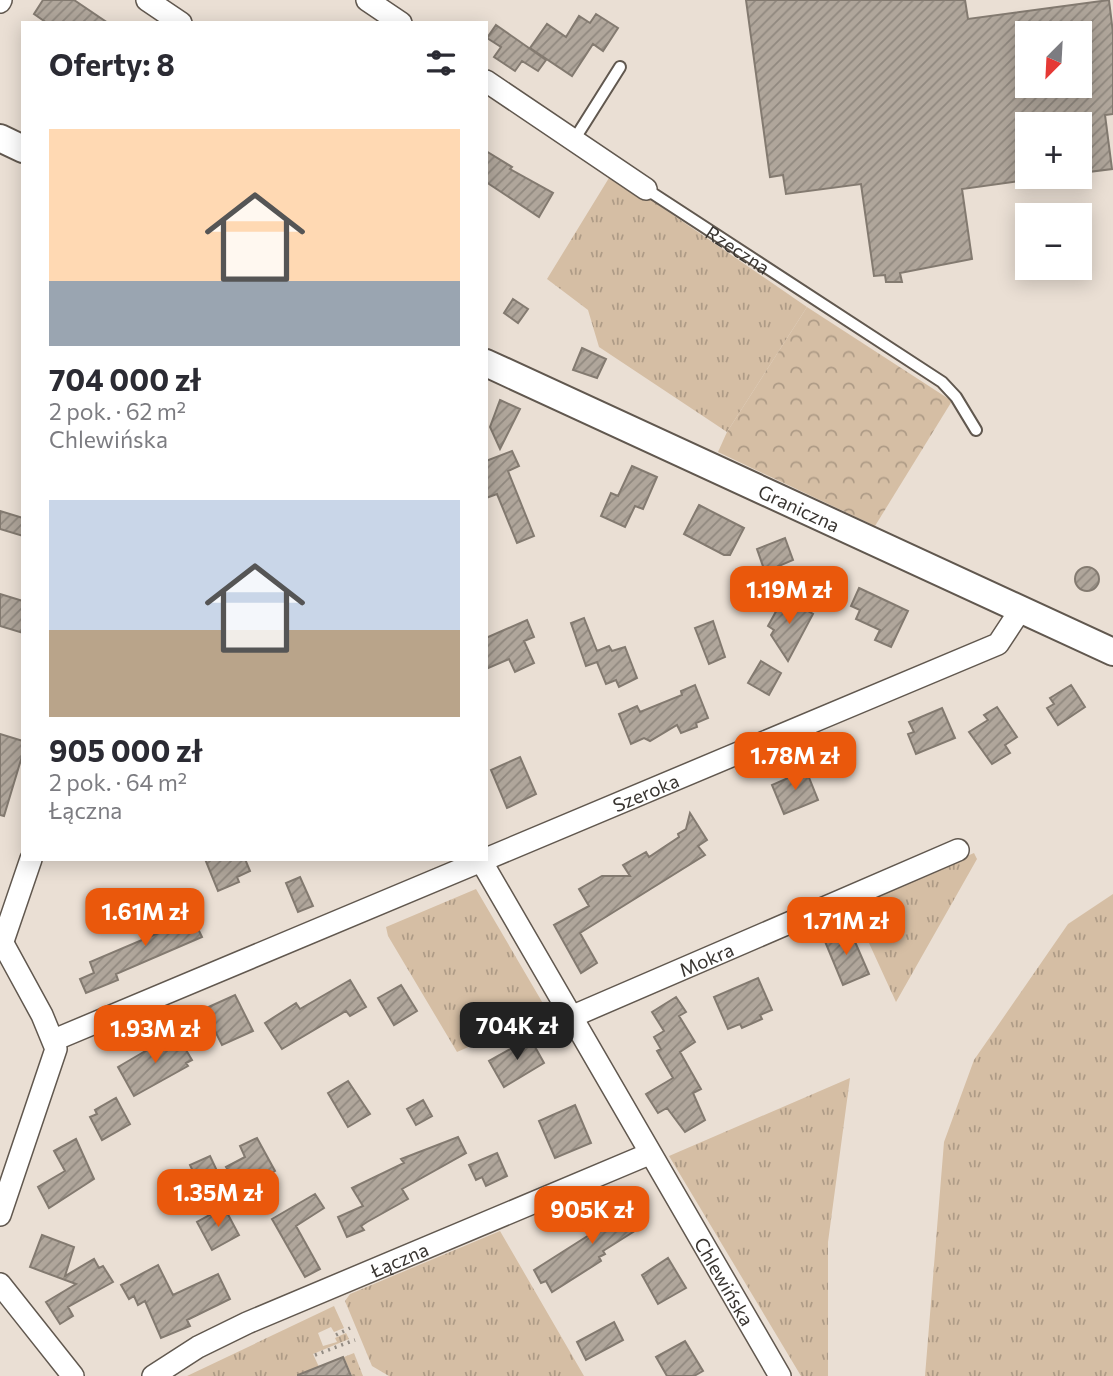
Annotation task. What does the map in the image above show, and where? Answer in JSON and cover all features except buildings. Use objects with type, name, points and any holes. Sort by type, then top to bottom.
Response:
[{"type":"street","points":[[147,0],[178,21]]},
{"type":"street","points":[[368,0],[398,21]]},
{"type":"street","name":"Rzeczna","points":[[488,82],[646,189]]},
{"type":"street","points":[[0,138],[21,148]]},
{"type":"street","name":"Graniczna","points":[[488,364],[1113,652]]},
{"type":"street","name":"Szeroka","points":[[488,858],[998,644],[1021,609]]},
{"type":"street","name":"Mokra","points":[[571,1017],[958,850]]},
{"type":"street","points":[[0,1215],[52,1069],[54,1040],[2,939],[31,861]]},
{"type":"street","name":"Szeroka","points":[[54,1040],[482,861]]},
{"type":"street","name":"Chlewińska","points":[[485,861],[649,1154],[780,1376]]},
{"type":"street","name":"Łączna","points":[[153,1376],[198,1347],[247,1324],[649,1154]]},
{"type":"street","points":[[0,1284],[73,1376]]},
{"type":"lane","points":[[574,140],[621,67]]},
{"type":"lane","name":"Rzeczna","points":[[646,189],[942,382],[956,397],[976,430]]},
{"type":"path","points":[[336,1335],[350,1328]]},
{"type":"path","points":[[315,1355],[355,1339]]},
{"type":"green space","points":[[612,173],[807,307],[727,432],[599,347],[588,310],[547,279]]},
{"type":"green space","points":[[807,307],[952,401],[875,526],[718,452],[727,432]]},
{"type":"green space","points":[[974,853],[977,859],[896,1002],[852,906]]},
{"type":"green space","points":[[476,889],[548,1012],[457,1052],[388,936],[386,927]]},
{"type":"green space","points":[[1113,894],[1113,1376],[925,1376],[944,1142],[974,1060],[1068,924]]},
{"type":"green space","points":[[850,1078],[828,1242],[828,1376],[801,1376],[669,1156]]},
{"type":"green space","points":[[500,1231],[584,1376],[389,1376],[372,1366],[345,1301],[350,1294]]},
{"type":"green space","points":[[334,1306],[344,1328],[334,1332],[331,1327],[318,1333],[323,1346],[337,1342],[335,1338],[346,1333],[349,1339],[313,1354],[319,1367],[297,1376],[187,1376]]},
{"type":"green space","points":[[354,1353],[363,1376],[352,1376],[344,1357]]}]
